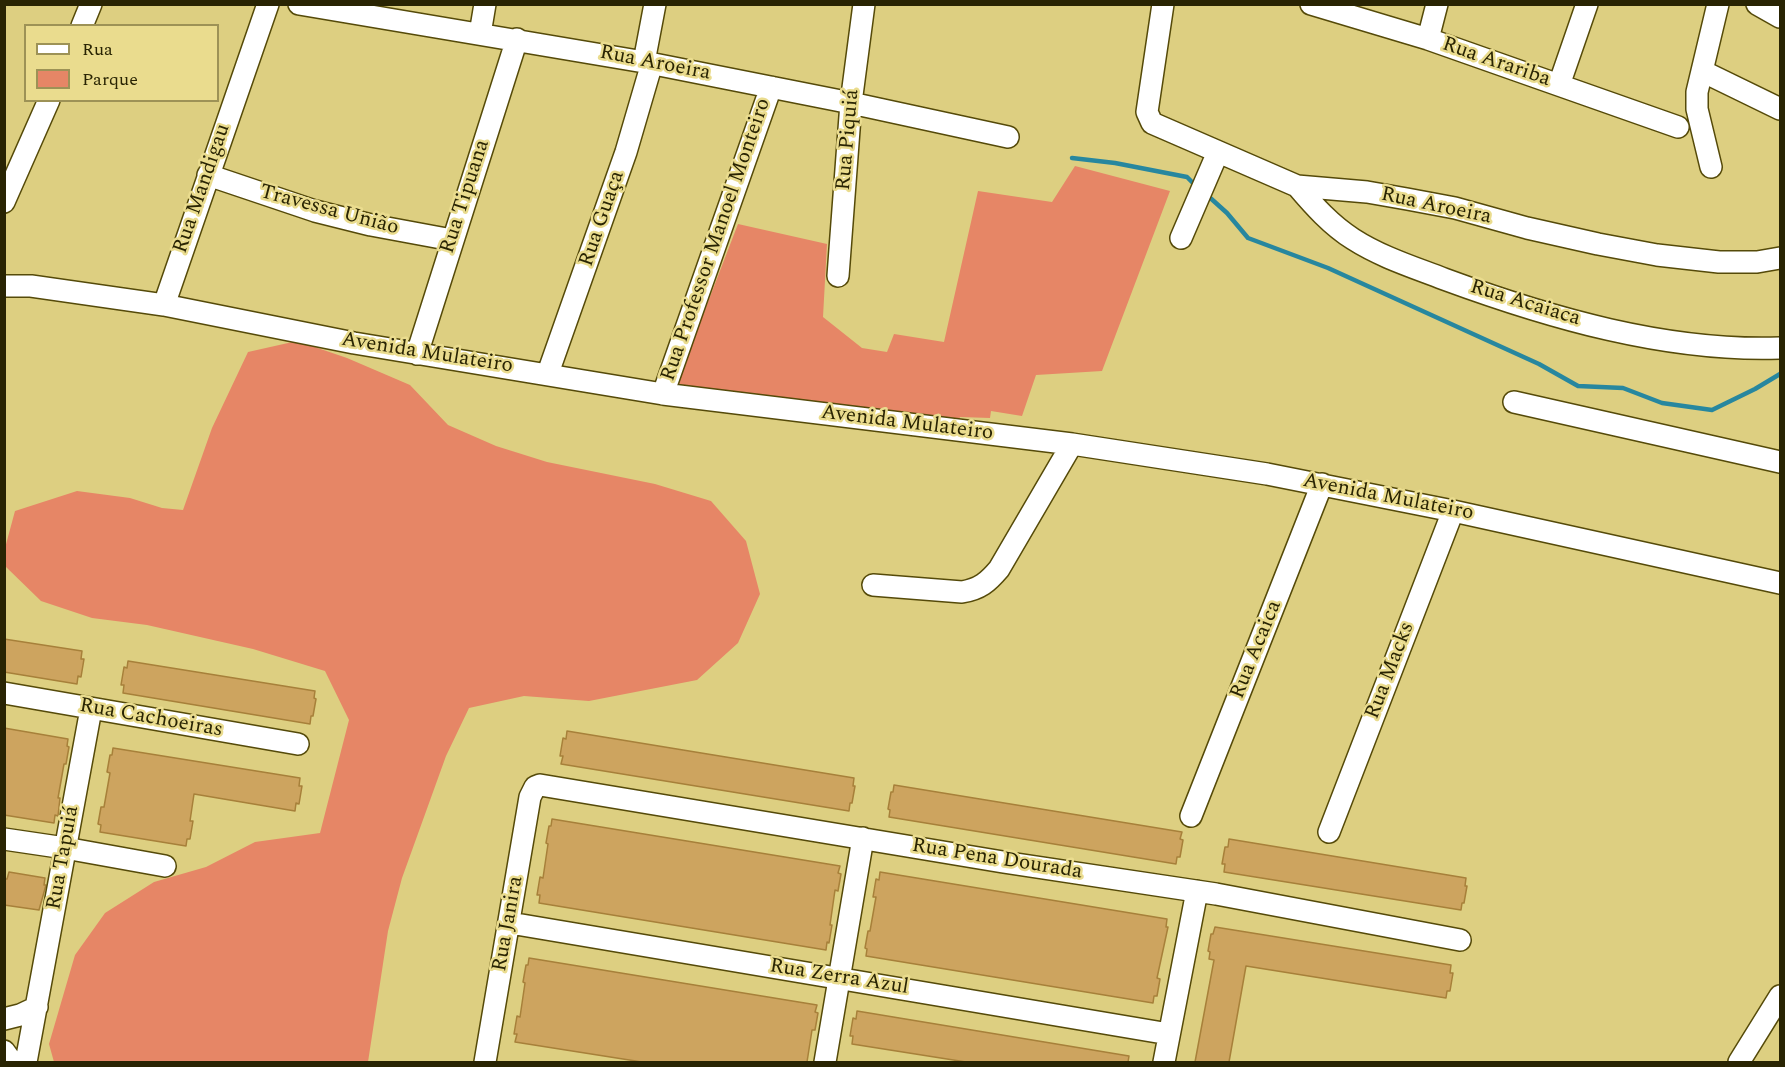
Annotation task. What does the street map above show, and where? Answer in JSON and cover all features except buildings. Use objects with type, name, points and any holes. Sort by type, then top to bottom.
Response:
[{"type":"street","points":[[83,24],[91,4]]},
{"type":"street","name":"Rua Mandigau","points":[[164,305],[268,4]]},
{"type":"street","name":"Rua Aroeira","points":[[299,4],[648,62],[1008,137]]},
{"type":"street","points":[[480,34],[485,4]]},
{"type":"street","name":"Rua Guaça","points":[[548,373],[626,152],[648,62],[655,4]]},
{"type":"street","name":"Rua Piquiá","points":[[838,276],[851,103],[864,4]]},
{"type":"street","name":"Rua Aroeira","points":[[1163,4],[1147,112],[1152,123],[1297,186],[1367,192],[1455,208],[1578,239],[1658,255],[1719,262],[1757,262],[1780,258]]},
{"type":"street","name":"Rua Arariba","points":[[1311,4],[1428,39],[1678,127]]},
{"type":"street","points":[[1428,39],[1437,4]]},
{"type":"street","points":[[1559,85],[1587,4]]},
{"type":"street","points":[[1711,167],[1697,109],[1697,92],[1718,4]]},
{"type":"street","points":[[1757,4],[1780,17]]},
{"type":"street","name":"Rua Tipuana","points":[[417,354],[517,39]]},
{"type":"street","points":[[1702,71],[1780,109]]},
{"type":"street","name":"Rua Professor Manoel Monteiro","points":[[663,394],[771,87]]},
{"type":"street","points":[[4,202],[48,102]]},
{"type":"street","points":[[1181,238],[1218,152]]},
{"type":"street","name":"Travessa União","points":[[208,175],[315,211],[371,225],[452,240]]},
{"type":"street","name":"Rua Acaiaca","points":[[1297,186],[1321,214],[1352,239],[1387,258],[1489,295],[1595,325],[1673,341],[1736,348],[1780,348]]},
{"type":"street","name":"Avenida Mulateiro","points":[[4,271],[30,286]]},
{"type":"street","name":"Avenida Mulateiro","points":[[4,286],[30,286],[164,305],[276,329],[663,394],[1072,444],[1322,484],[1780,581]]},
{"type":"street","points":[[1514,402],[1780,462]]},
{"type":"street","points":[[873,585],[962,592],[976,590],[989,581],[1005,559],[1072,444]]},
{"type":"street","name":"Rua Acaica","points":[[1191,816],[1322,484]]},
{"type":"street","name":"Rua Macks","points":[[1329,832],[1453,511]]},
{"type":"street","name":"Rua Cachoeiras","points":[[4,693],[298,744]]},
{"type":"street","name":"Rua Tapuiá","points":[[26,1062],[91,709]]},
{"type":"street","name":"Rua Pena Dourada","points":[[535,787],[547,785],[1003,862],[1197,891],[1460,940]]},
{"type":"street","name":"Rua Janira","points":[[487,1062],[530,797],[535,787]]},
{"type":"street","points":[[825,1062],[863,838]]},
{"type":"street","points":[[4,839],[165,866]]},
{"type":"street","points":[[1164,1062],[1197,891]]},
{"type":"street","name":"Rua Zerra Azul","points":[[510,923],[1169,1034]]},
{"type":"street","points":[[1739,1062],[1780,996]]},
{"type":"street","points":[[4,1019],[20,1015],[37,1006]]},
{"type":"street","points":[[4,1051],[12,1062]]},
{"type":"green space","points":[[1075,166],[1170,191],[1102,371],[1036,375],[1022,416],[991,411],[990,418],[960,417],[957,425],[676,385],[738,224],[827,244],[823,317],[862,348],[887,352],[894,334],[944,342],[978,191],[1052,202]]},
{"type":"green space","points":[[297,341],[347,358],[410,385],[448,425],[496,446],[547,462],[655,484],[711,501],[746,541],[760,594],[738,643],[697,680],[589,701],[524,696],[469,708],[446,756],[402,878],[388,931],[368,1062],[54,1062],[49,1044],[75,955],[105,913],[154,882],[206,867],[255,842],[320,833],[349,720],[325,671],[253,649],[147,625],[92,618],[41,601],[5,566],[5,548],[15,511],[77,491],[130,498],[162,508],[183,510],[212,428],[248,352]]},
{"type":"waterway","points":[[1072,158],[1115,163],[1187,177],[1196,186]]},
{"type":"waterway","points":[[1207,195],[1227,213],[1248,238],[1328,268],[1539,364],[1578,386],[1623,388],[1662,403],[1712,410],[1780,374]]}]
